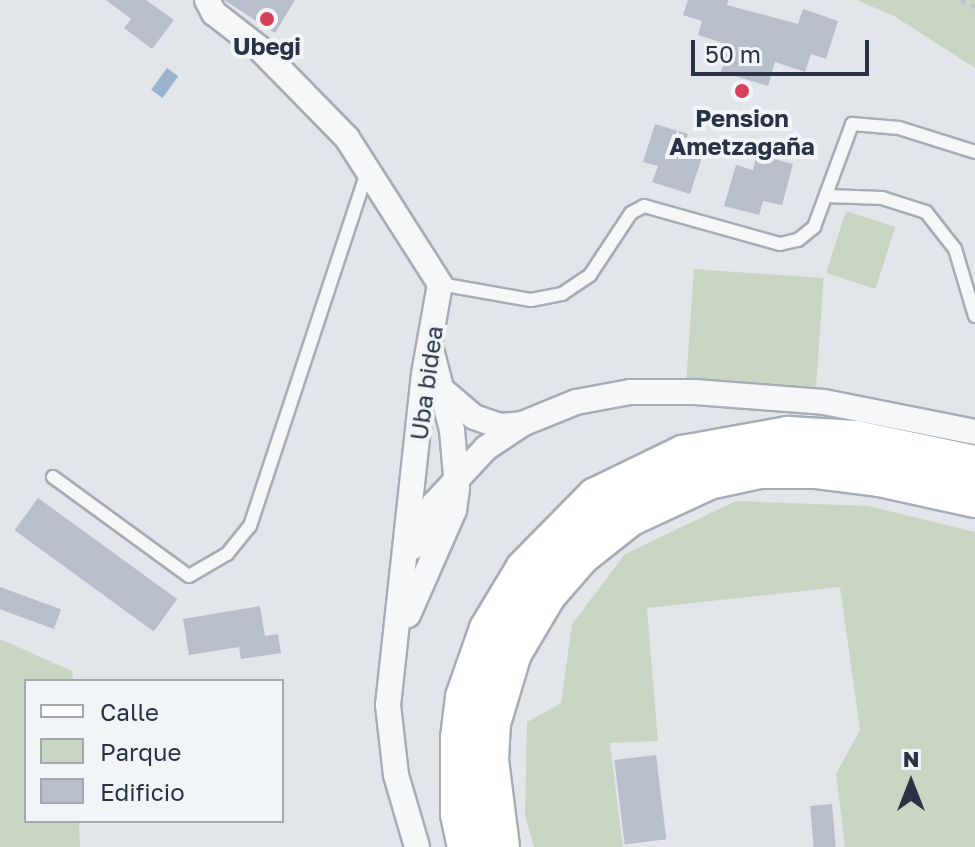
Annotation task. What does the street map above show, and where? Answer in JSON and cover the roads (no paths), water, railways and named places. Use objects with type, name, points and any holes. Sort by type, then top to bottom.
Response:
[{"type":"main road","points":[[467,847],[460,814],[460,738],[465,697],[484,642],[525,569],[596,497],[683,455],[788,436],[856,440],[969,490]]},
{"type":"main road","points":[[500,847],[489,760],[502,683],[525,626],[556,583],[601,538],[666,496],[760,469],[815,469],[969,490]]},
{"type":"street","points":[[207,0],[214,13],[259,48],[347,138],[440,284]]},
{"type":"street","name":"Uba bidea","points":[[417,847],[396,775],[388,705],[401,577],[440,284]]},
{"type":"street","points":[[394,659],[416,588],[454,510],[458,474],[431,346]]},
{"type":"street","points":[[441,389],[474,417],[500,426],[522,424]]},
{"type":"street","points":[[401,577],[434,504],[458,474],[522,424],[576,402],[630,392],[695,392],[824,402],[975,432]]},
{"type":"lane","points":[[440,284],[531,300],[562,294],[590,275],[631,213],[644,206],[780,244],[798,240],[814,227],[852,124],[899,128],[975,152]]},
{"type":"lane","points":[[53,477],[189,576],[227,554],[250,526],[368,171]]},
{"type":"lane","points":[[827,196],[882,198],[926,212],[955,249],[975,316]]},
{"type":"water","points":[[167,68],[178,76],[162,98],[151,90]]},
{"type":"place","name":"Ubegi","points":[[267,19]]},
{"type":"place","name":"Pension Ametzagaña","points":[[742,91]]}]
